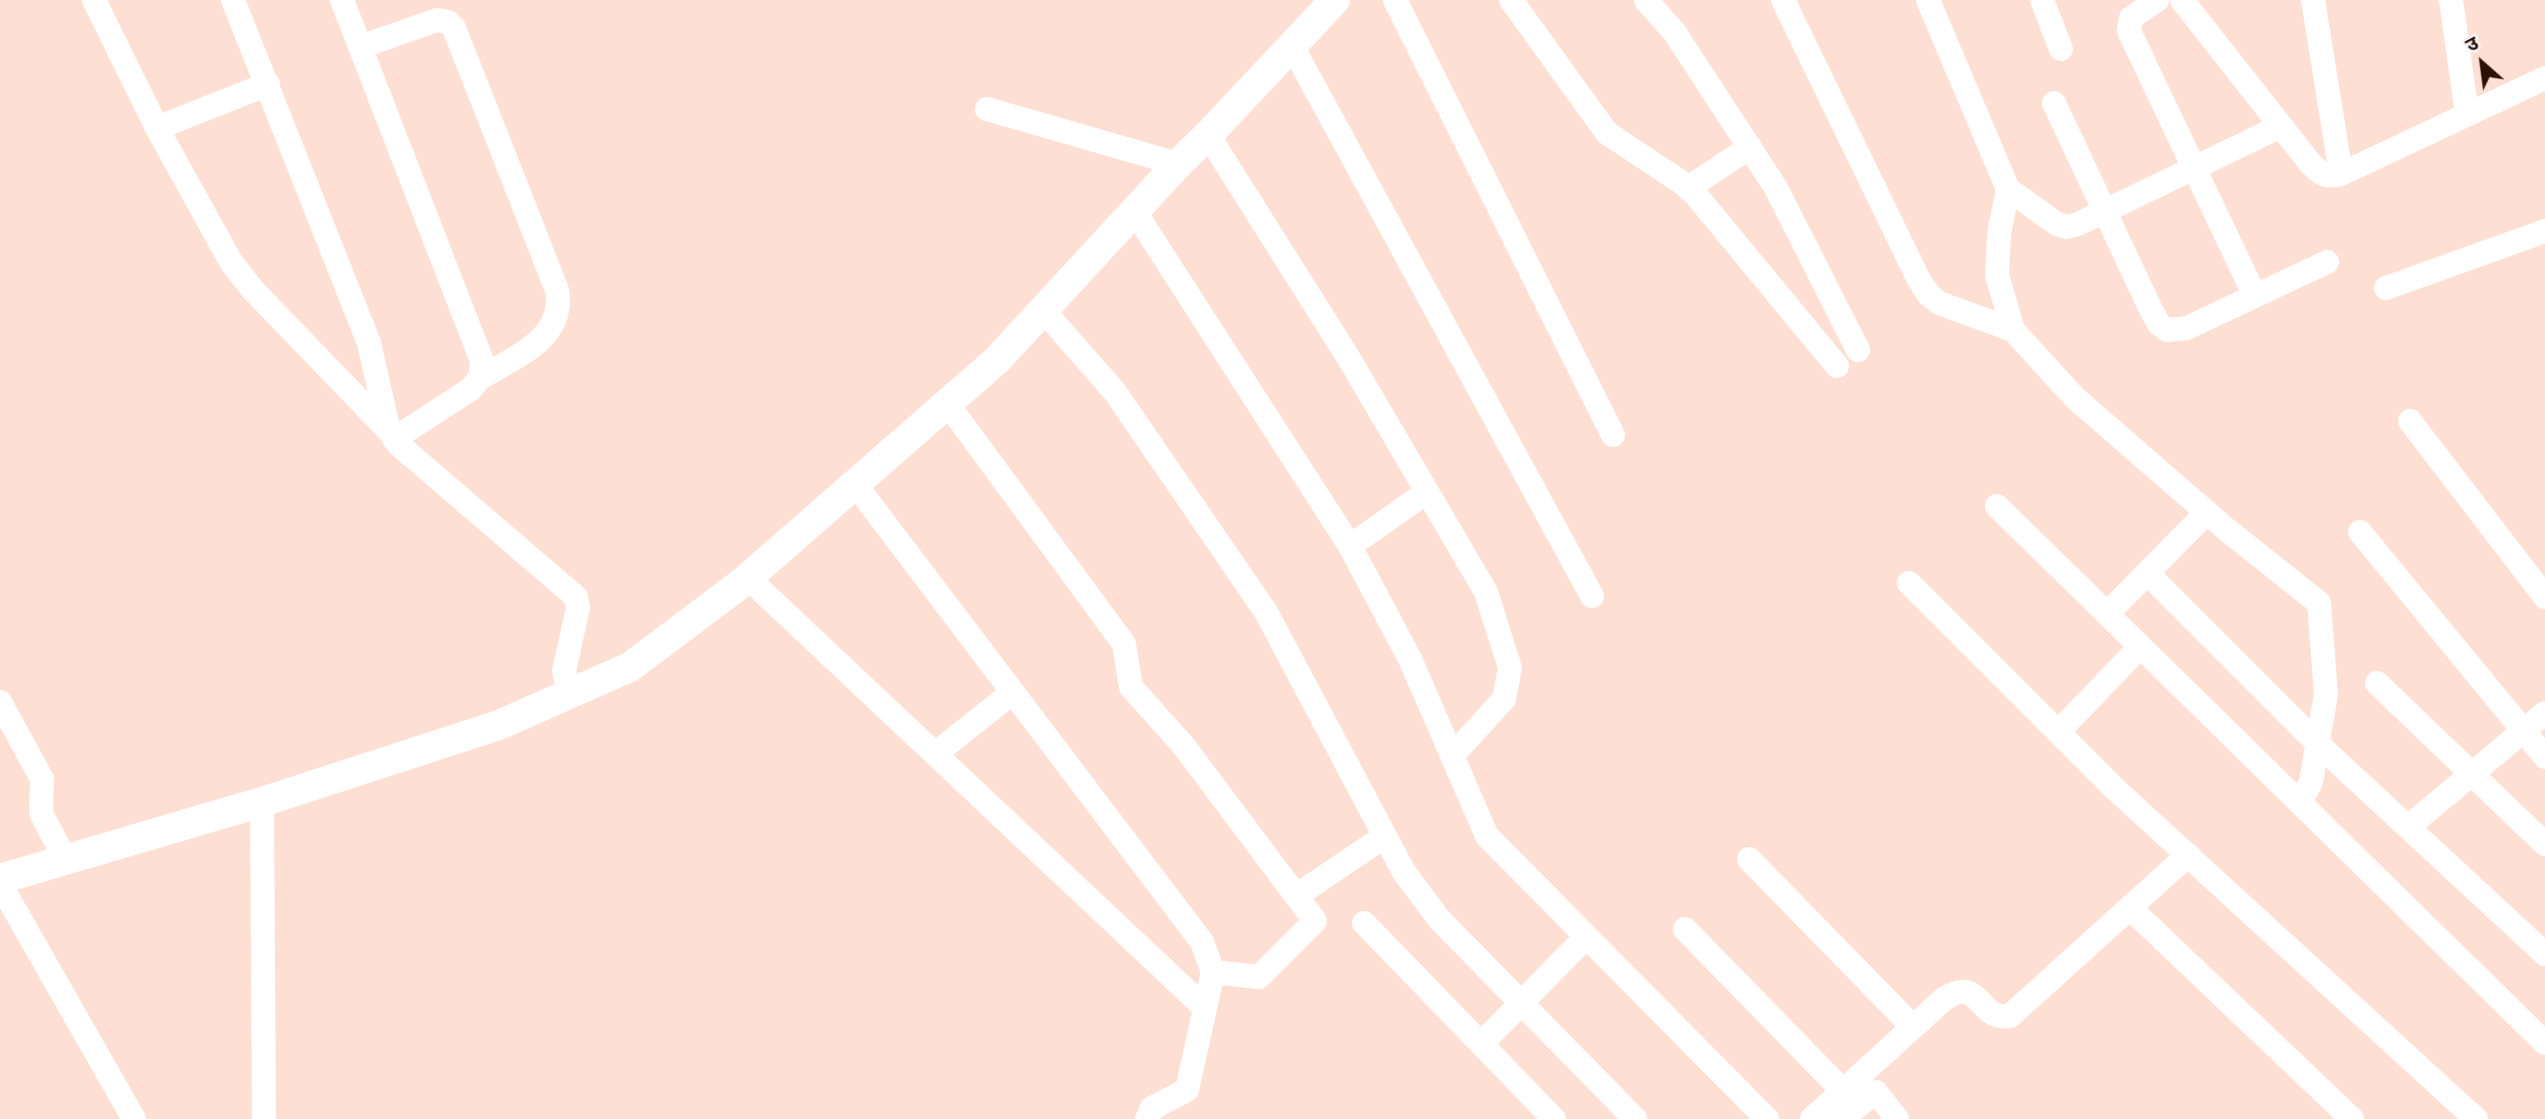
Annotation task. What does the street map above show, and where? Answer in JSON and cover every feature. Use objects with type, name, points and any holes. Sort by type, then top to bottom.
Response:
[{"type":"main road","points":[[0,882],[262,802],[499,724],[630,667],[748,578],[997,359],[1335,0]]},
{"type":"street","points":[[94,0],[157,128],[221,246],[242,278],[391,435],[576,597],[578,608],[564,674],[569,694]]},
{"type":"street","points":[[233,0],[369,343],[391,435]]},
{"type":"street","points":[[342,0],[480,354],[482,369],[479,379]]},
{"type":"street","points":[[1395,0],[1613,435]]},
{"type":"street","points":[[1511,0],[1607,134],[1688,188],[1837,366]]},
{"type":"street","points":[[1646,0],[1675,33],[1776,188],[1858,350]]},
{"type":"street","points":[[1783,0],[1924,288],[1939,303],[2012,330],[2076,398],[2207,512],[2319,603],[2326,694],[2311,782],[2300,803]]},
{"type":"street","points":[[1928,0],[2008,189],[2057,224],[2067,227],[2105,211],[2281,127]]},
{"type":"street","points":[[2042,0],[2061,49]]},
{"type":"street","points":[[2157,0],[2132,18],[2129,31],[2255,296]]},
{"type":"street","points":[[2182,0],[2281,127],[2323,176],[2340,174],[2545,78]]},
{"type":"street","points":[[2313,0],[2340,174]]},
{"type":"street","points":[[2451,0],[2467,114]]},
{"type":"street","points":[[360,47],[437,20],[449,22],[454,28],[557,290],[559,304],[553,327],[533,345],[479,379],[471,388],[391,435]]},
{"type":"street","points":[[1292,46],[1592,596]]},
{"type":"street","points":[[157,128],[268,84]]},
{"type":"street","points":[[2054,103],[2152,312],[2159,324],[2167,330],[2187,328],[2328,262]]},
{"type":"street","points":[[987,108],[1178,164]]},
{"type":"street","points":[[1208,135],[1349,357],[1486,592],[1510,668],[1504,699],[1452,756]]},
{"type":"street","points":[[1688,188],[1749,147]]},
{"type":"street","points":[[2008,189],[1999,234],[1997,275],[2012,330]]},
{"type":"street","points":[[1136,212],[1350,546],[1410,659],[1487,836],[1767,1119]]},
{"type":"street","points":[[2386,288],[2545,231]]},
{"type":"street","points":[[1044,310],[1115,393],[1266,612],[1404,872],[1439,919],[1635,1119]]},
{"type":"street","points":[[947,404],[1124,644],[1131,687],[1182,745],[1315,921],[1259,977],[1213,972]]},
{"type":"street","points":[[2410,421],[2545,597]]},
{"type":"street","points":[[856,484],[1202,942],[1213,972],[1187,1090],[1152,1108],[1147,1119]]},
{"type":"street","points":[[1350,546],[1427,492]]},
{"type":"street","points":[[1997,506],[2545,1043]]},
{"type":"street","points":[[2107,614],[2207,512]]},
{"type":"street","points":[[2360,532],[2545,757]]},
{"type":"street","points":[[2147,573],[2318,744],[2545,954]]},
{"type":"street","points":[[748,578],[1205,1008]]},
{"type":"street","points":[[1909,583],[2114,788],[2476,1119]]},
{"type":"street","points":[[2058,732],[2140,647]]},
{"type":"street","points":[[2377,682],[2545,844]]},
{"type":"street","points":[[935,754],[1013,692]]},
{"type":"street","points":[[0,702],[42,779],[41,813],[66,861]]},
{"type":"street","points":[[2408,827],[2545,713]]},
{"type":"street","points":[[262,802],[264,1119]]},
{"type":"street","points":[[1296,896],[1385,836]]},
{"type":"street","points":[[1812,1119],[1944,999],[1963,990],[2001,1018],[2010,1016],[2188,855]]},
{"type":"street","points":[[1749,859],[1913,1027]]},
{"type":"street","points":[[0,882],[134,1119]]},
{"type":"street","points":[[2130,908],[2352,1119]]},
{"type":"street","points":[[1364,923],[1554,1119]]},
{"type":"street","points":[[1685,929],[1843,1091]]},
{"type":"street","points":[[1481,1044],[1586,937]]},
{"type":"street","points":[[1841,1119],[1876,1092],[1897,1119]]}]
